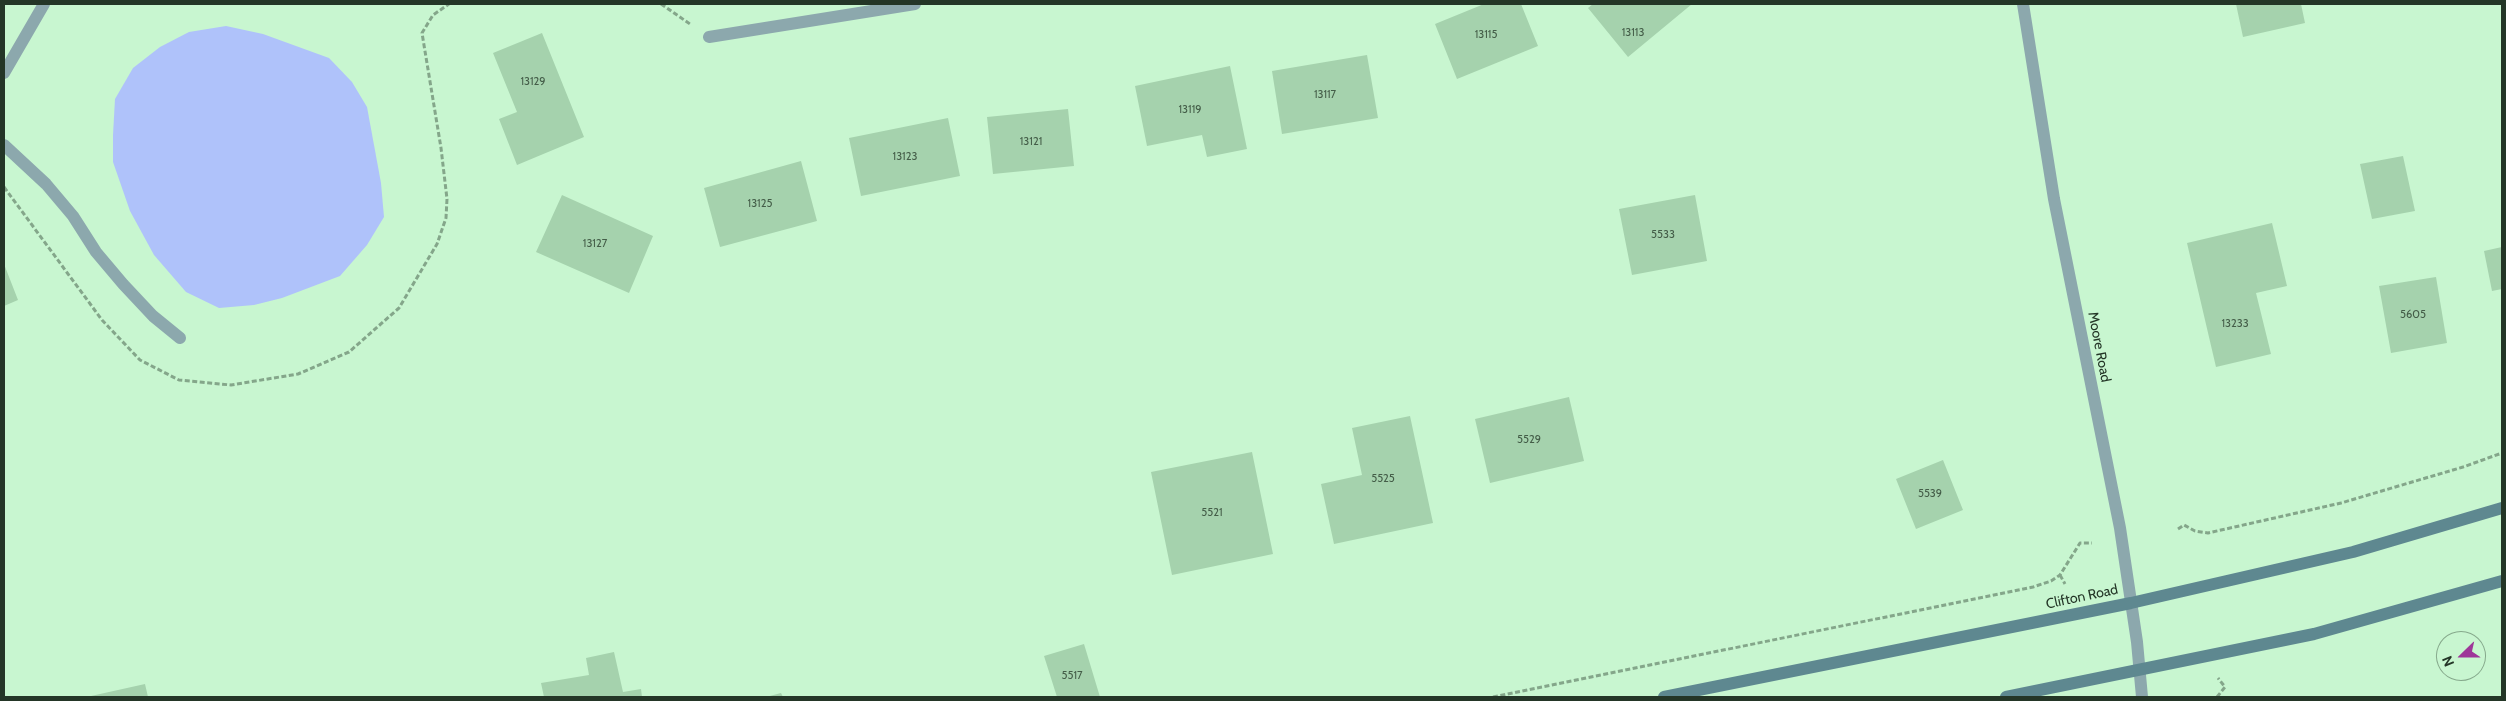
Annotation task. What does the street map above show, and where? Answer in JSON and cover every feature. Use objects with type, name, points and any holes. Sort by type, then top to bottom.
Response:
[{"type":"main road","name":"Clifton Road","points":[[1664,697],[2131,603],[2353,552],[2502,508]]},
{"type":"main road","points":[[2006,697],[2314,634],[2502,580]]},
{"type":"street","points":[[4,73],[44,4]]},
{"type":"street","points":[[709,37],[915,4]]},
{"type":"street","name":"Moore Road","points":[[2022,4],[2054,199],[2120,528],[2142,697]]},
{"type":"street","points":[[4,146],[51,190],[73,216],[96,252],[123,284],[153,316],[180,338]]},
{"type":"path","points":[[4,187],[102,320],[140,360],[180,380],[230,385],[298,374],[348,352],[400,308],[437,244],[446,218],[446,199],[441,148],[422,33],[433,15],[449,4]]},
{"type":"path","points":[[661,4],[709,37]]},
{"type":"path","points":[[2178,529],[2184,525],[2195,531],[2208,533],[2341,503],[2463,467],[2502,453]]},
{"type":"path","points":[[1493,697],[2033,587],[2051,581],[2060,575],[2080,543],[2092,543]]},
{"type":"path","points":[[2060,575],[2065,584]]},
{"type":"path","points":[[2215,676],[2225,687],[2217,697]]},
{"type":"water","points":[[226,26],[263,34],[329,58],[352,82],[367,107],[381,183],[384,217],[367,245],[340,276],[282,298],[254,305],[219,308],[186,292],[154,255],[130,211],[113,162],[113,135],[115,99],[133,68],[160,47],[189,32]]},
{"type":"building","points":[[1484,4],[1521,4],[1538,46],[1457,79],[1435,24]]},
{"type":"building","points":[[1593,4],[1692,4],[1628,57],[1588,8]]},
{"type":"building","points":[[2236,4],[2301,4],[2305,23],[2243,37]]},
{"type":"building","points":[[542,33],[584,137],[517,165],[499,119],[517,112],[493,53]]},
{"type":"building","points":[[1367,55],[1378,118],[1282,134],[1272,71]]},
{"type":"building","points":[[1230,66],[1247,149],[1207,157],[1202,135],[1147,146],[1135,86]]},
{"type":"building","points":[[1068,109],[1074,166],[993,174],[987,117]]},
{"type":"building","points":[[948,118],[960,176],[861,196],[849,138]]},
{"type":"building","points":[[2403,156],[2415,211],[2372,219],[2360,164]]},
{"type":"building","points":[[801,161],[817,221],[720,247],[704,188]]},
{"type":"building","points":[[562,195],[653,236],[629,293],[536,252]]},
{"type":"building","points":[[1695,195],[1707,261],[1632,275],[1619,209]]},
{"type":"building","points":[[2272,223],[2287,286],[2256,293],[2271,354],[2216,367],[2187,243]]},
{"type":"building","points":[[2502,247],[2502,289],[2492,291],[2484,251]]},
{"type":"building","points":[[4,264],[18,300],[4,306]]},
{"type":"building","points":[[2436,277],[2447,343],[2391,353],[2379,286]]},
{"type":"building","points":[[1569,397],[1584,461],[1490,483],[1475,419]]},
{"type":"building","points":[[1410,416],[1433,523],[1334,544],[1321,484],[1362,475],[1352,428]]},
{"type":"building","points":[[1252,452],[1273,554],[1172,575],[1151,472]]},
{"type":"building","points":[[1943,460],[1963,510],[1916,529],[1896,479]]},
{"type":"building","points":[[1084,644],[1100,697],[1057,697],[1044,656]]},
{"type":"building","points":[[614,652],[623,692],[641,689],[642,697],[544,697],[541,683],[589,675],[586,658]]},
{"type":"building","points":[[145,684],[148,697],[91,697],[91,696]]},
{"type":"building","points":[[781,693],[783,697],[766,697]]}]
